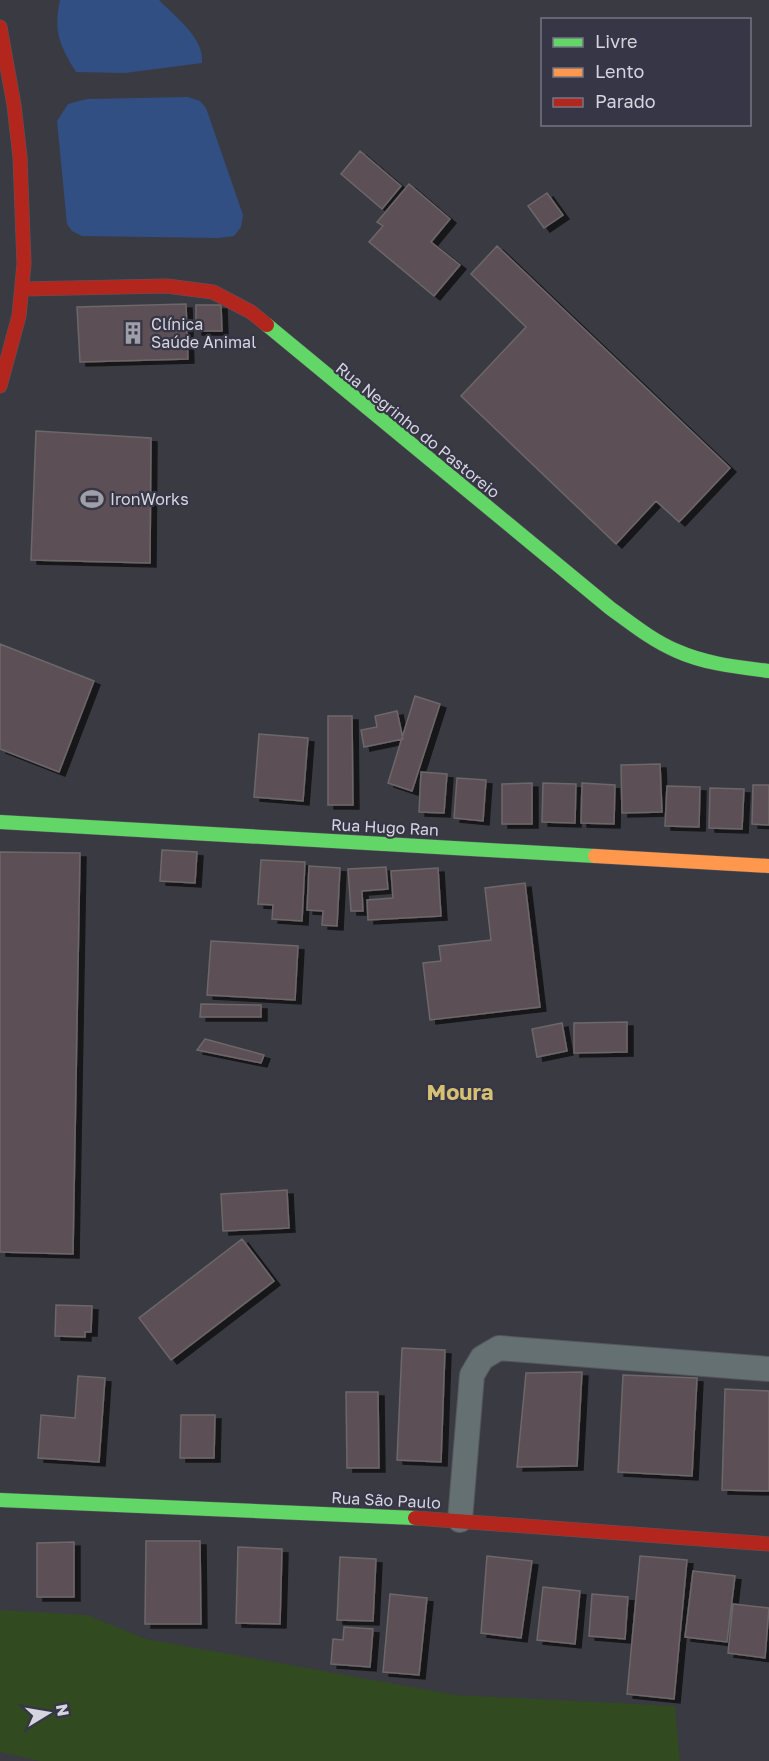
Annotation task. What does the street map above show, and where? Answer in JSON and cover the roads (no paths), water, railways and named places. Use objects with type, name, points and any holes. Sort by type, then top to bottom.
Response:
[{"type":"street","points":[[0,27],[13,91],[24,208],[23,290],[15,340],[0,386]]},
{"type":"street","name":"Rua Negrinho do Pastoreio","points":[[23,290],[167,286],[213,292],[251,312],[610,608],[652,639],[684,655],[713,663],[769,671]]},
{"type":"street","name":"Rua Hugo Ran","points":[[0,822],[769,866]]},
{"type":"street","points":[[460,1520],[472,1375],[482,1359],[499,1348],[769,1369]]},
{"type":"street","name":"Rua São Paulo","points":[[0,1500],[460,1520],[769,1544]]},
{"type":"water","points":[[60,0],[159,0],[194,36],[199,45],[202,63],[125,73],[76,72],[59,38],[57,21]]},
{"type":"water","points":[[188,97],[200,101],[206,108],[243,215],[241,227],[234,236],[219,238],[82,236],[72,231],[67,224],[57,121],[68,104],[87,99]]},
{"type":"place","name":"Clínica Saúde Animal","points":[[133,333]]},
{"type":"place","name":"IronWorks","points":[[92,499]]},
{"type":"district","name":"Moura","points":[[460,1091]]}]
